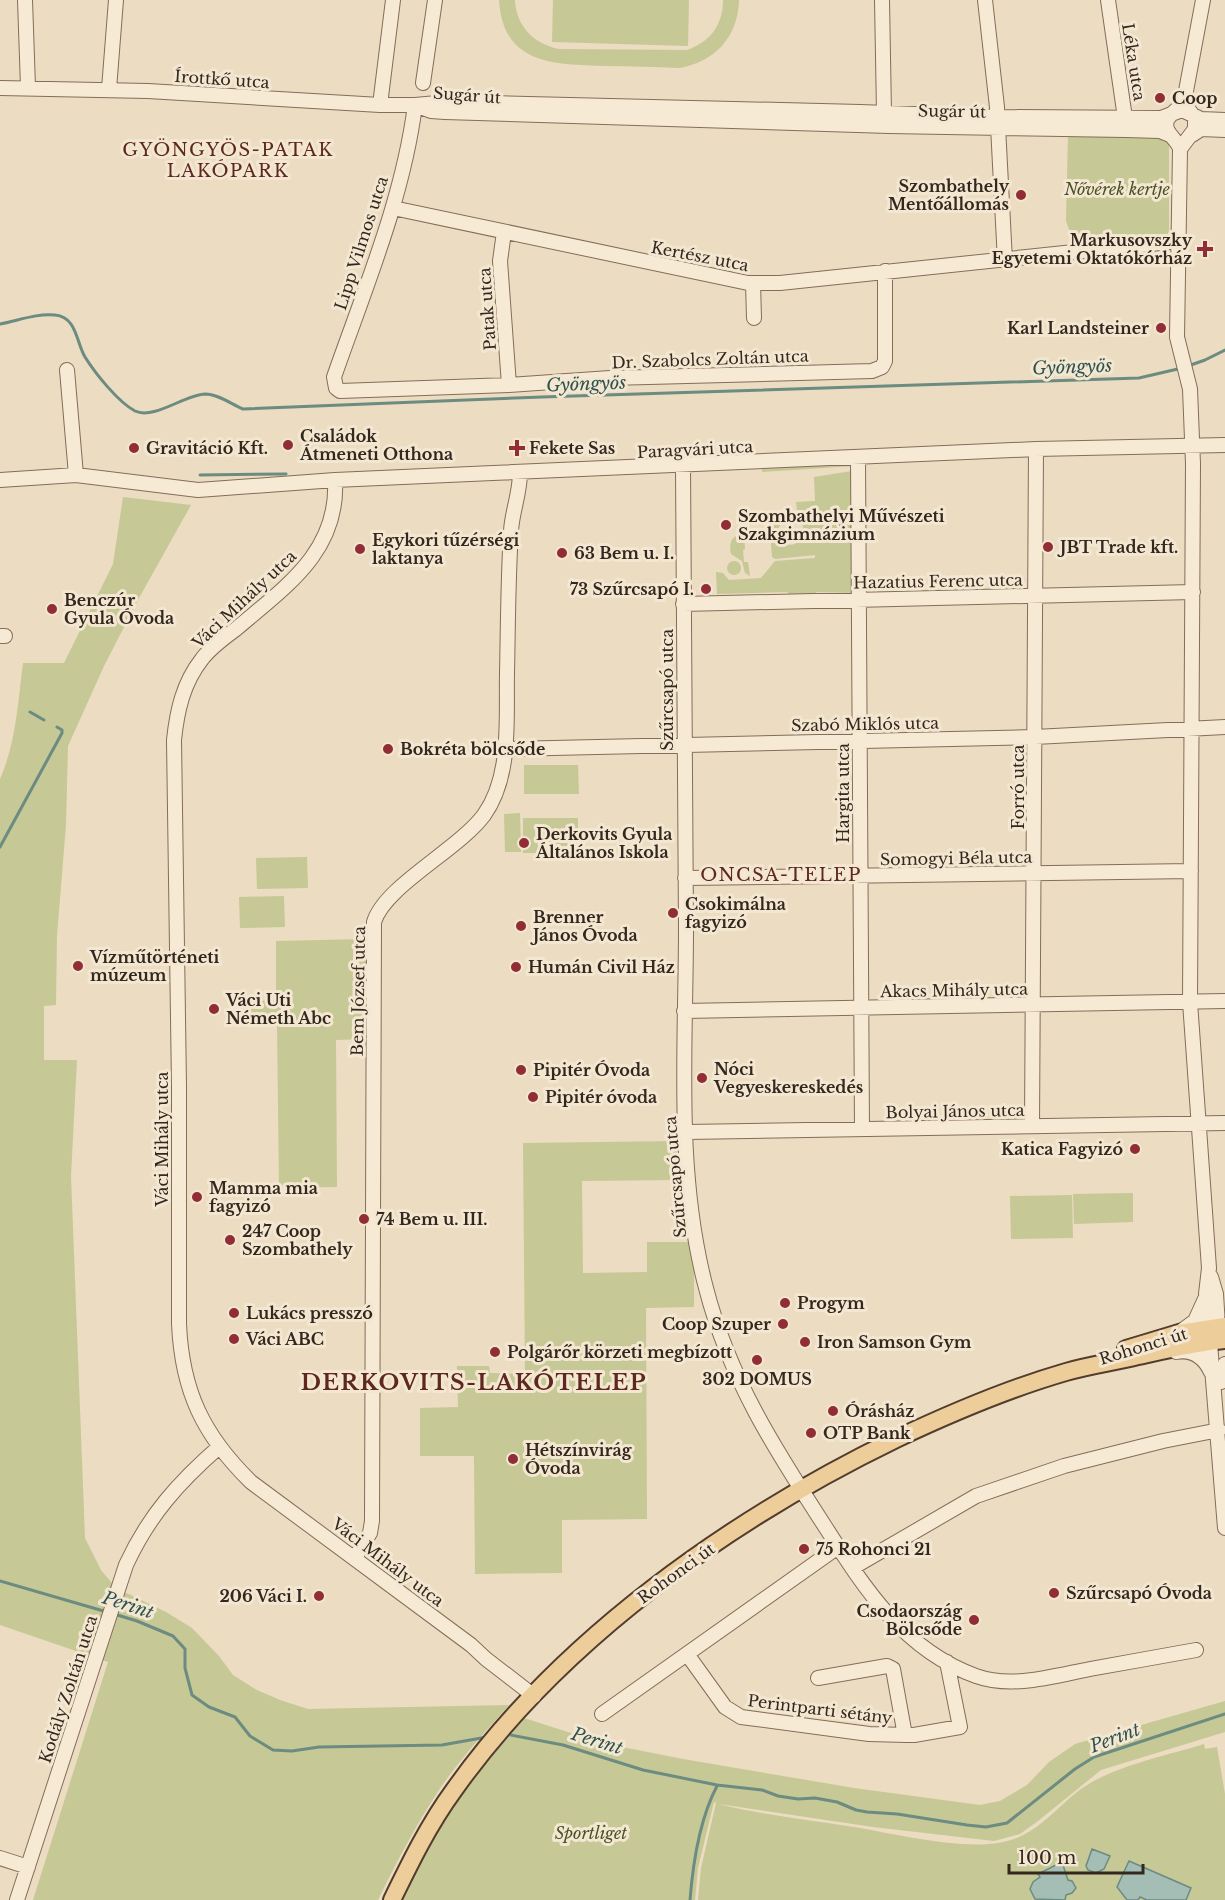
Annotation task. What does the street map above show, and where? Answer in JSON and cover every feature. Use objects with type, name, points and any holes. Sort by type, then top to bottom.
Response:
[{"type":"main road","name":"Rohonci út","points":[[392,1900],[429,1829],[452,1792],[521,1710],[588,1644],[648,1593],[733,1531],[800,1489],[846,1464],[924,1426],[993,1397],[1064,1373],[1102,1357],[1179,1333],[1218,1334]]},
{"type":"main road","name":"Rohonci út","points":[[1064,1373],[1218,1334]]},
{"type":"street","points":[[25,0],[27,87]]},
{"type":"street","points":[[109,89],[116,0]]},
{"type":"street","points":[[380,105],[393,0]]},
{"type":"street","points":[[423,83],[435,0]]},
{"type":"street","points":[[882,0],[884,113]]},
{"type":"street","points":[[985,0],[997,123],[1005,261]]},
{"type":"street","name":"Léka utca","points":[[1108,0],[1126,123]]},
{"type":"street","points":[[1203,0],[1186,91],[1182,103],[1166,123],[1175,141],[1179,241],[1177,337],[1190,389],[1192,445],[1190,1002],[1211,1294],[1218,1334],[1217,1379],[1225,1528]]},
{"type":"street","name":"Írottkő utca","points":[[0,88],[109,89],[380,105],[415,105]]},
{"type":"street","points":[[1186,91],[1187,104],[1196,125],[1190,136]]},
{"type":"street","name":"Sugár út","points":[[415,105],[448,102],[884,113],[997,123]]},
{"type":"street","name":"Sugár út","points":[[415,105],[431,111],[445,112],[997,123],[1126,123],[1161,118],[1173,112]]},
{"type":"street","name":"Lipp Vilmos utca","points":[[336,388],[334,376],[393,208],[415,105]]},
{"type":"street","points":[[1173,112],[1182,110],[1201,119],[1225,120]]},
{"type":"street","name":"Sugár út","points":[[1126,123],[1160,131],[1175,141]]},
{"type":"street","points":[[1175,141],[1201,129],[1225,130]]},
{"type":"street","name":"Kertész utca","points":[[393,208],[732,281],[753,283],[780,283],[1005,261],[1179,241]]},
{"type":"street","name":"Patak utca","points":[[504,232],[500,261],[509,385]]},
{"type":"street","name":"Dr. Szabolcs Zoltán utca","points":[[336,388],[346,392],[610,378],[872,371],[882,367],[885,361],[885,271]]},
{"type":"street","points":[[753,283],[754,318]]},
{"type":"street","points":[[67,370],[76,475]]},
{"type":"street","name":"Paragvári utca","points":[[0,480],[76,475],[198,490],[334,480],[1036,449],[1225,446]]},
{"type":"street","name":"Forró utca","points":[[1032,1126],[1036,449]]},
{"type":"street","name":"Hargita utca","points":[[858,458],[862,1129]]},
{"type":"street","name":"Szűrcsapó utca","points":[[683,466],[686,1132],[694,1225],[705,1286],[732,1365],[762,1427],[868,1593],[900,1629],[918,1644],[947,1662],[982,1677],[1012,1681],[1030,1680],[1196,1650]]},
{"type":"street","name":"Bem József utca","points":[[355,1558],[370,1533],[372,1521],[374,922],[379,909],[389,897],[462,839],[484,815],[498,784],[505,749],[511,530],[520,473]]},
{"type":"street","name":"Váci Mihály utca","points":[[334,480],[333,515],[320,548],[282,590],[202,659],[183,694],[176,725],[174,740],[179,1087],[179,1332],[186,1382],[203,1420],[219,1447],[251,1482],[471,1645],[534,1696]]},
{"type":"street","name":"Hazatius Ferenc utca","points":[[683,604],[1193,592]]},
{"type":"street","name":"Szabó Miklós utca","points":[[505,749],[1035,737],[1225,727]]},
{"type":"street","name":"Somogyi Béla utca","points":[[685,878],[1191,871]]},
{"type":"street","name":"Akacs Mihály utca","points":[[684,1011],[1225,1001]]},
{"type":"street","name":"Bolyai János utca","points":[[686,1132],[1225,1123]]},
{"type":"street","points":[[1211,1294],[1225,1309]]},
{"type":"street","points":[[1179,1333],[1195,1321],[1211,1294]]},
{"type":"street","points":[[1134,1357],[1190,1352],[1204,1360],[1217,1379]]},
{"type":"street","points":[[1217,1379],[1225,1364]]},
{"type":"street","points":[[852,1568],[976,1496],[1064,1466],[1163,1441],[1219,1430]]},
{"type":"street","name":"Kodály Zoltán utca","points":[[17,1900],[126,1565],[147,1524],[178,1485],[219,1447]]},
{"type":"street","points":[[602,1714],[838,1546]]},
{"type":"street","name":"Perintparti sétány","points":[[687,1654],[725,1707],[741,1717],[869,1734],[907,1735]]},
{"type":"street","points":[[818,1678],[887,1666],[892,1669],[904,1730],[907,1735],[960,1727],[947,1662]]},
{"type":"street","points":[[0,1858],[28,1867]]},
{"type":"green space","points":[[499,0],[515,0],[523,26],[534,38],[550,47],[559,49],[687,50],[695,47],[714,31],[721,17],[723,0],[739,0],[734,25],[722,46],[703,60],[679,68],[568,64],[535,57],[521,49],[510,38],[503,22]]},
{"type":"green space","points":[[553,0],[689,0],[688,46],[552,42]]},
{"type":"green space","name":"Nővérek kertje","points":[[1068,134],[1169,138],[1169,237],[1075,245],[1066,221]]},
{"type":"green space","points":[[849,463],[855,466],[762,472],[762,469]]},
{"type":"green space","points":[[852,471],[853,593],[717,594],[716,572],[723,573],[729,580],[761,578],[775,561],[815,558],[815,555],[775,559],[772,557],[770,530],[774,529],[773,515],[786,515],[786,519],[778,529],[781,541],[790,545],[798,542],[804,531],[802,523],[795,516],[797,513],[811,512],[810,510],[797,510],[796,502],[815,501],[814,477]]},
{"type":"green space","points":[[123,497],[191,505],[104,666],[68,746],[66,825],[57,935],[56,1005],[44,1006],[44,1060],[77,1060],[71,1176],[85,1538],[101,1570],[116,1588],[166,1612],[192,1628],[219,1656],[233,1675],[257,1690],[280,1700],[308,1709],[509,1705],[465,1755],[441,1787],[408,1842],[378,1900],[33,1900],[108,1662],[0,1625],[0,779],[13,737],[23,663],[64,663],[113,564]]},
{"type":"green space","points":[[748,533],[744,536],[745,549],[743,550],[744,562],[748,562],[750,576],[745,573],[742,561],[731,554],[730,549],[733,538]]},
{"type":"green space","points":[[734,561],[739,563],[741,568],[739,573],[734,575],[729,573],[727,568],[729,563]]},
{"type":"green space","points":[[524,765],[578,765],[579,794],[524,794]]},
{"type":"green space","points":[[520,813],[521,852],[505,852],[504,814]]},
{"type":"green space","points":[[523,818],[578,818],[578,853],[523,853]]},
{"type":"green space","points":[[307,857],[308,888],[257,889],[256,858]]},
{"type":"green space","points":[[284,896],[285,927],[240,928],[239,897]]},
{"type":"green space","points":[[366,939],[367,1039],[336,1040],[337,1187],[279,1188],[277,1024],[243,1024],[243,1001],[276,1000],[276,941]]},
{"type":"green space","points":[[677,1141],[678,1180],[582,1181],[583,1273],[647,1272],[647,1242],[694,1242],[694,1307],[646,1308],[647,1519],[562,1520],[562,1573],[475,1574],[474,1456],[420,1456],[420,1408],[458,1407],[457,1366],[489,1366],[490,1373],[525,1374],[523,1143]]},
{"type":"green space","points":[[1133,1193],[1133,1222],[1074,1224],[1073,1194]]},
{"type":"green space","points":[[1072,1195],[1073,1238],[1011,1239],[1010,1196]]},
{"type":"green space","name":"Sportliget","points":[[1225,1701],[1225,1732],[1101,1770],[1020,1834],[994,1841],[873,1827],[719,1804],[934,1841],[995,1843],[1011,1840],[1032,1830],[1097,1779],[1126,1767],[1204,1744],[1205,1749],[1217,1747],[1225,1794],[1225,1900],[698,1900],[701,1868],[716,1803],[714,1802],[698,1868],[695,1900],[398,1900],[441,1826],[480,1766],[521,1717],[602,1743],[683,1759],[854,1788],[980,1805],[1000,1801],[1027,1785],[1049,1762],[1075,1744]]},
{"type":"water","points":[[1092,1849],[1110,1856],[1104,1869],[1096,1873],[1088,1870],[1086,1866]]},
{"type":"water","points":[[1129,1861],[1191,1888],[1186,1900],[1147,1900],[1140,1897],[1138,1900],[1127,1900],[1117,1887]]},
{"type":"water","points":[[1062,1862],[1068,1880],[1072,1881],[1076,1888],[1072,1893],[1066,1895],[1065,1900],[1035,1899],[1030,1889],[1033,1882],[1040,1877],[1038,1874]]},
{"type":"waterway","name":"Gyöngyös","points":[[0,324],[41,315],[55,315],[68,320],[85,357],[101,379],[128,407],[143,413],[160,410],[188,398],[205,394],[220,397],[243,409],[1139,378],[1182,368]]},
{"type":"waterway","name":"Gyöngyös","points":[[1188,366],[1225,350]]},
{"type":"waterway","points":[[200,475],[286,474]]},
{"type":"waterway","points":[[30,712],[44,720]]},
{"type":"waterway","points":[[0,847],[62,733],[62,730],[57,727]]},
{"type":"waterway","name":"Perint","points":[[0,1581],[107,1612]]},
{"type":"waterway","name":"Perint","points":[[114,1614],[173,1636],[185,1649],[185,1668],[192,1695],[209,1707],[235,1717],[250,1736],[273,1750],[442,1745],[487,1737]]},
{"type":"waterway","name":"Perint","points":[[505,1734],[563,1745],[643,1770],[717,1785],[762,1790],[778,1796],[798,1799],[815,1798],[837,1802],[867,1812],[986,1827],[1007,1823],[1075,1769],[1094,1757],[1225,1714]]},
{"type":"waterway","points":[[690,1900],[698,1842],[717,1786]]},
{"type":"place","name":"Coop","points":[[1160,98]]},
{"type":"place","name":"Szombathely Mentőállomás","points":[[1021,195]]},
{"type":"place","name":"Markusovszky Egyetemi Oktatókórház","points":[[1205,249]]},
{"type":"place","name":"Karl Landsteiner","points":[[1161,328]]},
{"type":"place","name":"Családok Átmeneti Otthona","points":[[288,445]]},
{"type":"place","name":"Gravitáció Kft.","points":[[134,448]]},
{"type":"place","name":"Fekete Sas","points":[[517,448]]},
{"type":"place","name":"Szombathelyi Művészeti Szakgimnázium","points":[[726,525]]},
{"type":"place","name":"JBT Trade kft.","points":[[1048,547]]},
{"type":"place","name":"Egykori tűzérségi laktanya","points":[[360,549]]},
{"type":"place","name":"63 Bem u. I.","points":[[562,553]]},
{"type":"place","name":"73 Szűrcsapó I.","points":[[706,589]]},
{"type":"place","name":"Benczúr Gyula Óvoda","points":[[52,609]]},
{"type":"place","name":"Bokréta bölcsőde","points":[[388,749]]},
{"type":"place","name":"Derkovits Gyula Általános Iskola","points":[[524,843]]},
{"type":"place","name":"Csokimálna fagyizó","points":[[673,913]]},
{"type":"place","name":"Brenner János Óvoda","points":[[521,926]]},
{"type":"place","name":"Vízműtörténeti múzeum","points":[[78,966]]},
{"type":"place","name":"Humán Civil Ház","points":[[516,967]]},
{"type":"place","name":"Váci Uti Németh Abc","points":[[214,1009]]},
{"type":"place","name":"Pipitér Óvoda","points":[[521,1070]]},
{"type":"place","name":"Nóci Vegyeskereskedés","points":[[702,1078]]},
{"type":"place","name":"Pipitér óvoda","points":[[533,1097]]},
{"type":"place","name":"Katica Fagyizó","points":[[1135,1149]]},
{"type":"place","name":"Mamma mia fagyizó","points":[[197,1197]]},
{"type":"place","name":"74 Bem u. III.","points":[[364,1219]]},
{"type":"place","name":"247 Coop Szombathely","points":[[230,1240]]},
{"type":"place","name":"Progym","points":[[785,1303]]},
{"type":"place","name":"Lukács presszó","points":[[234,1313]]},
{"type":"place","name":"Coop Szuper","points":[[783,1324]]},
{"type":"place","name":"Váci ABC","points":[[234,1339]]},
{"type":"place","name":"Iron Samson Gym","points":[[805,1342]]},
{"type":"place","name":"Polgárőr körzeti megbízott","points":[[495,1352]]},
{"type":"place","name":"302 DOMUS","points":[[757,1360]]},
{"type":"place","name":"Órásház","points":[[833,1411]]},
{"type":"place","name":"OTP Bank","points":[[811,1433]]},
{"type":"place","name":"Hétszínvirág Óvoda","points":[[513,1459]]},
{"type":"place","name":"75 Rohonci 21","points":[[804,1549]]},
{"type":"place","name":"Szűrcsapó Óvoda","points":[[1054,1593]]},
{"type":"place","name":"206 Váci I.","points":[[319,1596]]},
{"type":"place","name":"Csodaország Bölcsőde","points":[[974,1620]]},
{"type":"district","name":"GYÖNGYÖS-PATAK LAKÓPARK","points":[[228,160]]},
{"type":"district","name":"ONCSA-TELEP","points":[[781,875]]},
{"type":"district","name":"DERKOVITS-LAKÓTELEP","points":[[474,1382]]}]
